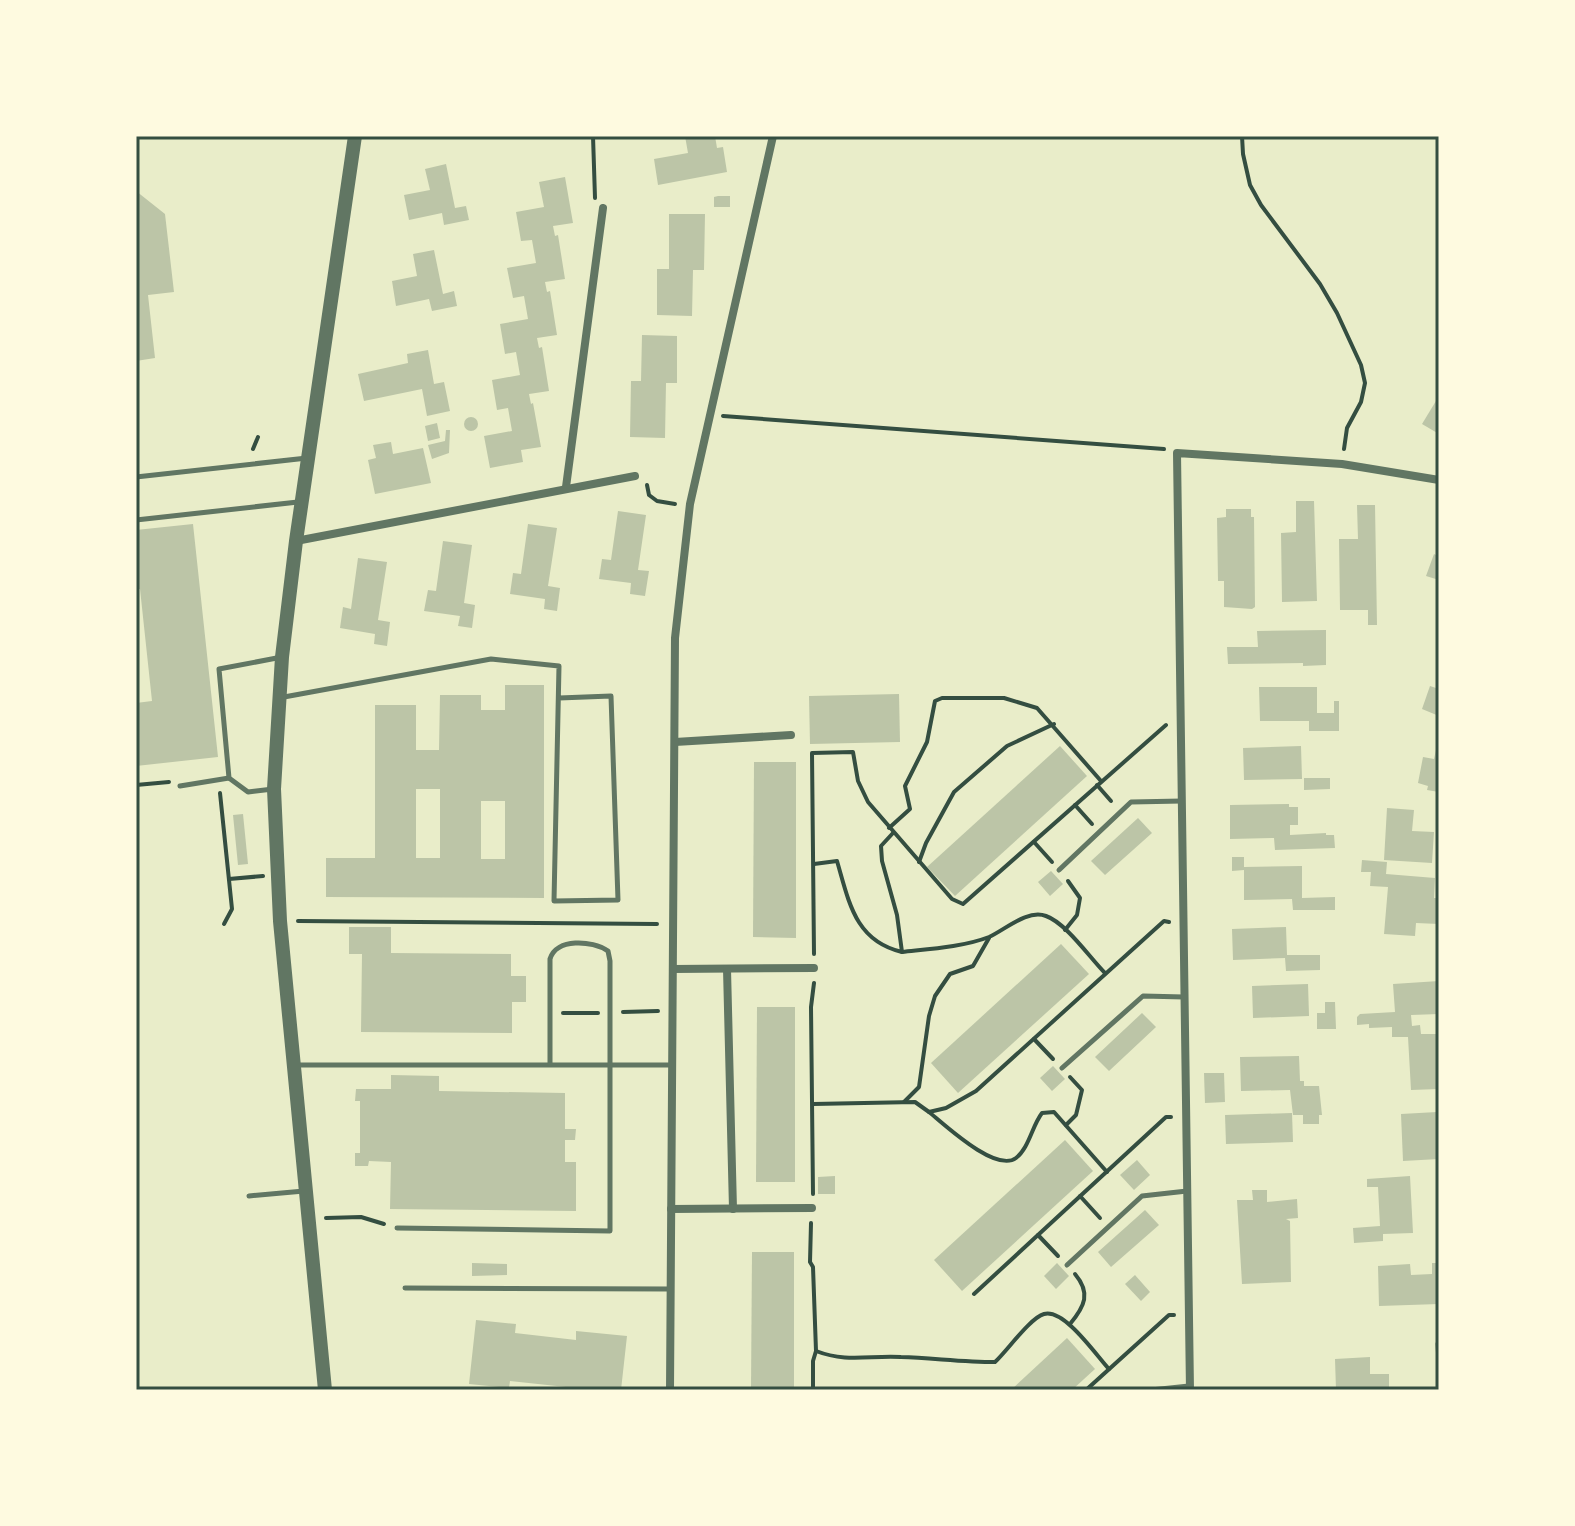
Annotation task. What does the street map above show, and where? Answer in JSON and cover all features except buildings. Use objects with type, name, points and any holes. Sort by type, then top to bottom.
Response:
[{"type":"street","points":[[325,1390],[276,875],[274,789],[282,657],[296,541],[355,136]]},
{"type":"street","points":[[670,1390],[675,638],[690,504],[773,136]]},
{"type":"street","points":[[566,487],[603,208]]},
{"type":"street","points":[[1190,1388],[1177,453],[1342,464],[1439,480]]},
{"type":"street","points":[[296,541],[635,476]]},
{"type":"street","points":[[675,742],[791,735]]},
{"type":"street","points":[[673,969],[814,968]]},
{"type":"street","points":[[727,969],[733,1209]]},
{"type":"street","points":[[671,1209],[812,1208]]},
{"type":"lane","points":[[136,477],[308,458]]},
{"type":"lane","points":[[136,520],[301,502]]},
{"type":"lane","points":[[229,778],[219,669],[282,657]]},
{"type":"lane","points":[[279,698],[491,659],[559,666],[554,901],[618,900],[611,696],[559,698]]},
{"type":"lane","points":[[180,786],[229,778],[248,792],[274,789]]},
{"type":"lane","points":[[1059,870],[1131,802],[1182,801]]},
{"type":"lane","points":[[397,1228],[610,1231],[610,961],[608,951],[599,945],[561,944],[553,950],[550,959],[550,1064]]},
{"type":"lane","points":[[1062,1068],[1143,996],[1184,997]]},
{"type":"lane","points":[[294,1065],[672,1065]]},
{"type":"lane","points":[[249,1196],[305,1191]]},
{"type":"lane","points":[[1067,1265],[1142,1196],[1187,1191]]},
{"type":"lane","points":[[405,1288],[671,1289]]},
{"type":"lane","points":[[1438,1344],[1439,1361]]},
{"type":"lane","points":[[1151,1390],[1190,1388]]},
{"type":"path","points":[[593,136],[595,200],[603,208]]},
{"type":"path","points":[[1242,136],[1250,185],[1261,205],[1320,284],[1361,365],[1365,383],[1361,402],[1347,428],[1342,464]]},
{"type":"path","points":[[708,415],[1158,446],[1177,453]]},
{"type":"path","points":[[253,450],[258,437]]},
{"type":"path","points":[[635,476],[644,478],[649,495],[657,501],[690,504]]},
{"type":"path","points":[[902,952],[881,846],[910,809],[905,786],[927,742],[935,701],[958,696],[1004,698],[1037,708],[1054,724],[1121,812]]},
{"type":"path","points":[[813,1390],[816,1351],[813,1267],[810,1262],[811,1007],[814,968],[812,753],[853,752],[861,789],[868,802],[952,899],[963,904],[1145,741],[1180,714]]},
{"type":"path","points":[[919,862],[954,792],[1007,746],[1054,724]]},
{"type":"path","points":[[136,785],[168,782],[180,786]]},
{"type":"path","points":[[222,803],[232,909],[224,924]]},
{"type":"path","points":[[1075,805],[1099,832]]},
{"type":"path","points":[[1034,842],[1080,898],[1077,915],[1065,930]]},
{"type":"path","points":[[813,864],[837,861],[860,926],[880,945],[902,952],[989,937],[1014,922],[1035,915],[1045,916],[1065,930],[1105,974]]},
{"type":"path","points":[[229,879],[276,875]]},
{"type":"path","points":[[280,921],[673,924]]},
{"type":"path","points":[[929,1112],[946,1108],[976,1091],[1164,921],[1183,922]]},
{"type":"path","points":[[904,1102],[919,1087],[929,1016],[935,996],[950,974],[973,966],[989,937]]},
{"type":"path","points":[[1034,1038],[1082,1090],[1076,1115],[1066,1125]]},
{"type":"path","points":[[813,1104],[915,1102],[967,1143],[1004,1162],[1015,1159],[1023,1149],[1042,1113],[1054,1112],[1107,1172]]},
{"type":"path","points":[[974,1294],[1166,1117],[1186,1117]]},
{"type":"path","points":[[1080,1196],[1108,1227]]},
{"type":"path","points":[[308,1219],[361,1217],[397,1228]]},
{"type":"path","points":[[816,1351],[836,1359],[899,1356],[951,1362],[995,1362],[1045,1313],[1057,1314],[1070,1324],[1109,1369]]},
{"type":"path","points":[[1086,1390],[1169,1315],[1189,1314]]}]
